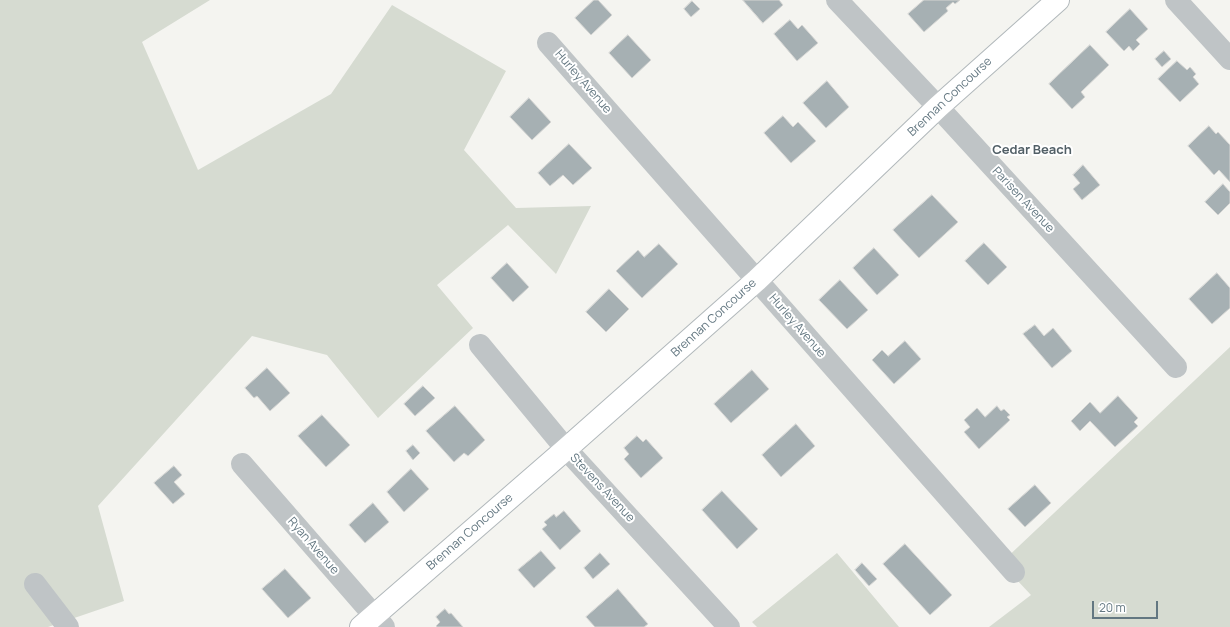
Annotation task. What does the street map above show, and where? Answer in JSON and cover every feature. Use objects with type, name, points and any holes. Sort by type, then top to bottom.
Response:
[{"type":"main road","name":"Brennan Concourse","points":[[373,623],[757,280],[938,107],[1058,0]]},
{"type":"street","name":"Parisen Avenue","points":[[836,0],[938,107],[1176,367]]},
{"type":"street","points":[[1176,0],[1230,59]]},
{"type":"street","name":"Hurley Avenue","points":[[548,43],[1014,572]]},
{"type":"street","name":"Stevens Avenue","points":[[480,345],[566,449],[729,627]]},
{"type":"street","name":"Ryan Avenue","points":[[242,464],[373,623]]},
{"type":"street","points":[[35,584],[68,627]]},
{"type":"shaded area","points":[[0,0],[210,0],[142,42],[198,170],[331,94],[392,5],[506,71],[464,150],[516,208],[591,206],[556,274],[508,225],[437,285],[473,328],[378,418],[327,355],[252,336],[98,506],[124,601],[48,627],[0,627]]},
{"type":"shaded area","points":[[1230,347],[1230,627],[989,627],[1031,595],[1001,563]]},
{"type":"shaded area","points":[[837,553],[899,627],[757,627],[752,622]]},
{"type":"building","points":[[594,0],[598,0],[612,15],[591,35],[575,18]]},
{"type":"building","points":[[743,0],[779,0],[783,5],[763,23]]},
{"type":"building","points":[[924,0],[960,0],[955,4],[953,2],[946,8],[948,11],[924,32],[908,14]]},
{"type":"building","points":[[692,1],[700,9],[691,17],[684,9]]},
{"type":"building","points":[[1130,9],[1148,29],[1136,40],[1140,44],[1133,51],[1129,46],[1124,51],[1106,32]]},
{"type":"building","points":[[790,20],[798,29],[802,25],[818,43],[797,61],[774,34]]},
{"type":"building","points":[[628,35],[651,60],[632,78],[609,53]]},
{"type":"building","points":[[1090,45],[1109,65],[1081,92],[1085,97],[1072,109],[1049,84]]},
{"type":"building","points":[[1164,51],[1171,59],[1162,67],[1155,59]]},
{"type":"building","points":[[1177,61],[1187,70],[1190,67],[1196,74],[1193,77],[1199,84],[1180,102],[1158,79]]},
{"type":"building","points":[[827,81],[849,107],[826,128],[803,103]]},
{"type":"building","points":[[529,98],[551,122],[532,140],[510,117]]},
{"type":"building","points":[[783,116],[793,127],[798,122],[816,141],[791,163],[764,133]]},
{"type":"building","points":[[1209,126],[1216,134],[1218,132],[1230,145],[1230,182],[1219,170],[1214,175],[1188,146]]},
{"type":"building","points":[[569,144],[592,168],[573,185],[563,175],[550,186],[538,173]]},
{"type":"building","points":[[1083,165],[1100,185],[1082,200],[1073,189],[1080,183],[1073,175]]},
{"type":"building","points":[[1223,184],[1230,192],[1230,203],[1218,215],[1205,202]]},
{"type":"building","points":[[932,195],[958,222],[919,258],[893,230]]},
{"type":"building","points":[[984,243],[1007,267],[988,285],[965,261]]},
{"type":"building","points":[[659,244],[678,264],[642,298],[616,271],[638,250],[644,257]]},
{"type":"building","points":[[874,248],[899,275],[877,295],[853,268]]},
{"type":"building","points":[[507,263],[529,287],[513,302],[491,278]]},
{"type":"building","points":[[1217,273],[1230,288],[1230,308],[1212,324],[1189,299]]},
{"type":"building","points":[[840,280],[868,310],[847,329],[819,300]]},
{"type":"building","points":[[609,289],[629,309],[606,332],[586,312]]},
{"type":"building","points":[[1035,325],[1044,336],[1053,328],[1072,351],[1052,368],[1023,334]]},
{"type":"building","points":[[905,341],[921,359],[894,384],[872,360],[882,350],[888,356]]},
{"type":"building","points":[[267,368],[290,393],[270,411],[257,396],[254,398],[245,388]]},
{"type":"building","points":[[752,370],[769,389],[731,423],[714,404]]},
{"type":"building","points":[[423,386],[435,398],[415,416],[404,404]]},
{"type":"building","points":[[1118,396],[1138,418],[1134,422],[1138,426],[1115,447],[1090,421],[1080,431],[1071,421],[1090,402],[1100,413]]},
{"type":"building","points":[[455,406],[485,440],[468,456],[464,453],[454,462],[426,431]]},
{"type":"building","points":[[997,406],[1001,411],[1004,409],[1010,415],[1007,417],[1010,420],[979,449],[964,432],[970,427],[964,420],[977,408],[985,417]]},
{"type":"building","points":[[322,415],[350,445],[326,467],[298,436]]},
{"type":"building","points":[[796,424],[815,446],[781,477],[762,455]]},
{"type":"building","points":[[637,436],[643,442],[646,439],[663,458],[641,478],[624,459],[629,454],[624,448]]},
{"type":"building","points":[[413,445],[420,453],[413,460],[406,451]]},
{"type":"building","points":[[174,466],[182,475],[174,482],[185,494],[173,504],[154,483]]},
{"type":"building","points":[[411,469],[429,489],[404,512],[387,492]]},
{"type":"building","points":[[1035,485],[1051,503],[1025,527],[1008,509]]},
{"type":"building","points":[[722,491],[758,529],[737,549],[702,510]]},
{"type":"building","points":[[373,503],[389,522],[365,543],[349,525]]},
{"type":"building","points":[[564,511],[581,531],[560,550],[542,529],[547,525],[544,522],[554,514],[556,517]]},
{"type":"building","points":[[905,544],[952,595],[930,615],[883,564]]},
{"type":"building","points":[[541,551],[556,568],[534,588],[518,570]]},
{"type":"building","points":[[600,553],[610,564],[593,579],[584,568]]},
{"type":"building","points":[[862,563],[877,579],[869,586],[855,570]]},
{"type":"building","points":[[285,569],[311,598],[288,618],[262,589]]},
{"type":"building","points":[[618,589],[648,624],[644,627],[595,627],[586,617]]},
{"type":"building","points":[[445,609],[449,614],[451,613],[463,627],[436,626],[440,622],[436,617]]},
{"type":"district","name":"Cedar Beach","points":[[1032,150]]}]
